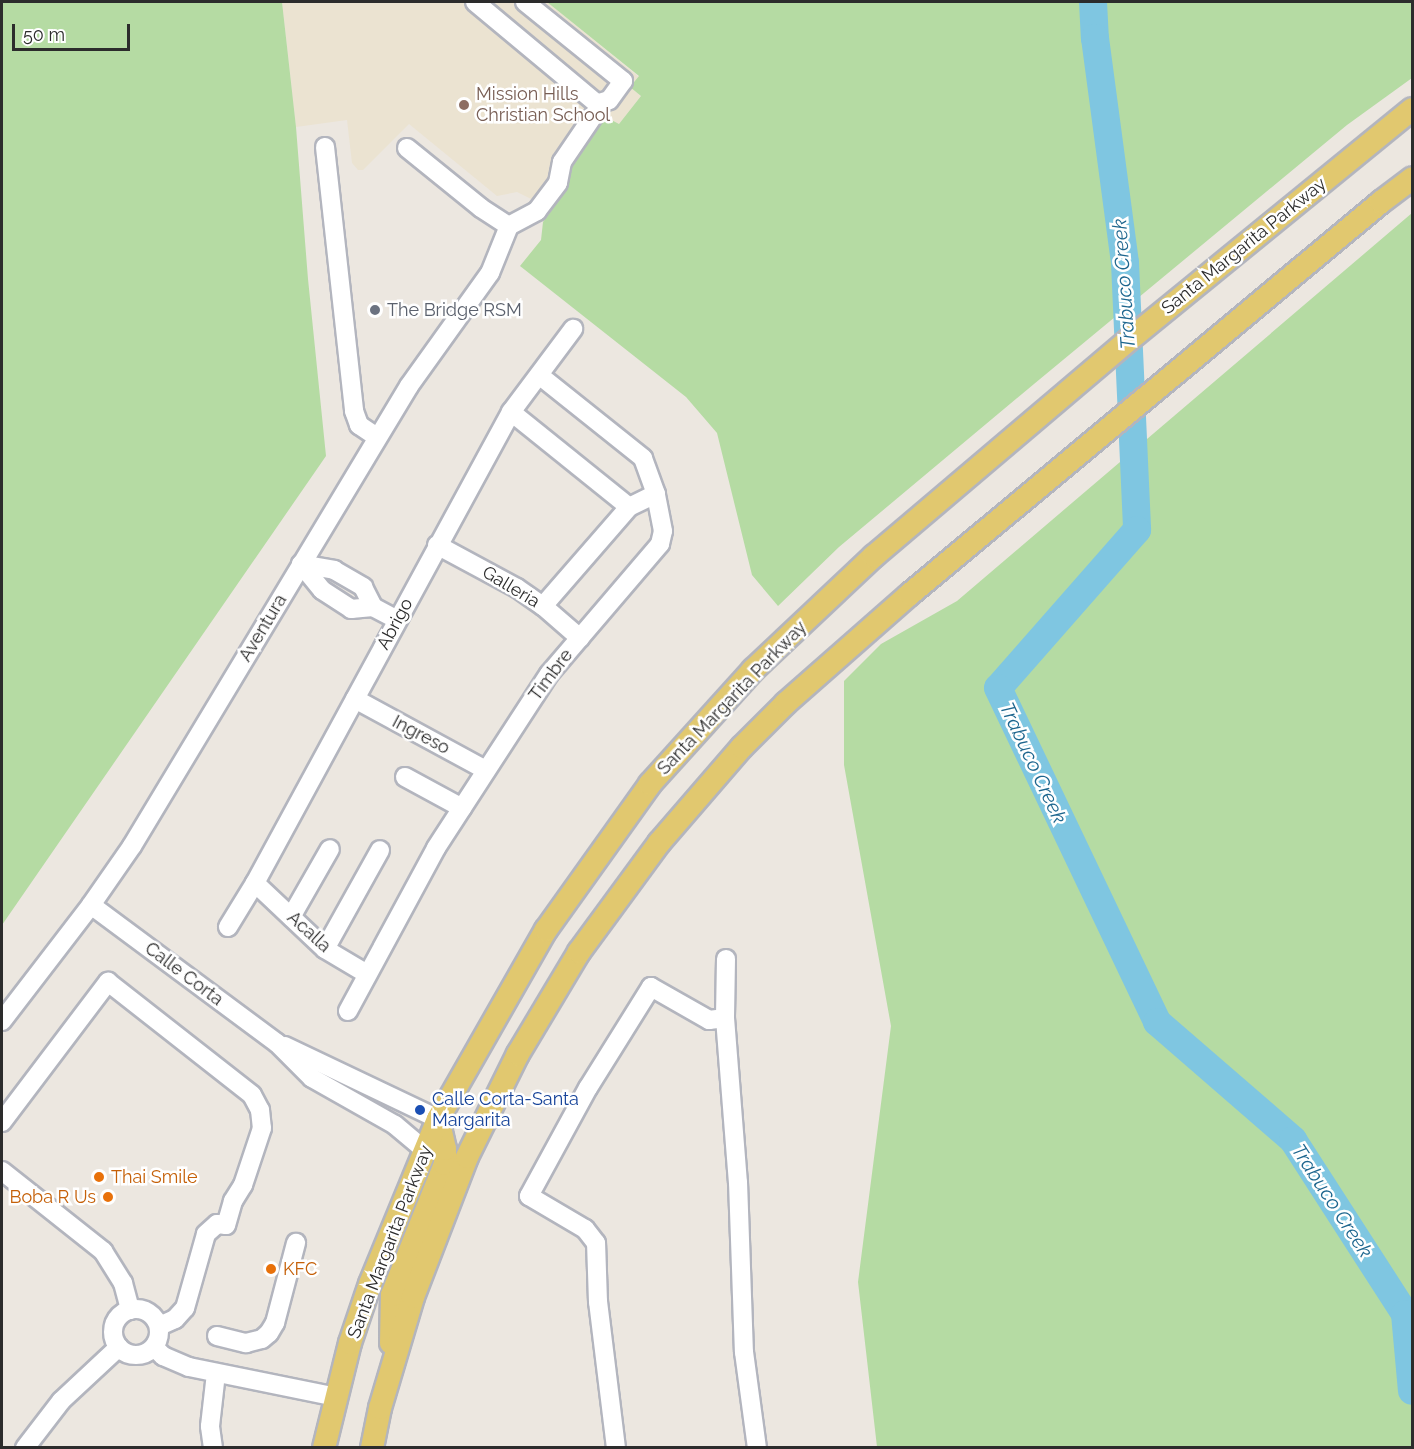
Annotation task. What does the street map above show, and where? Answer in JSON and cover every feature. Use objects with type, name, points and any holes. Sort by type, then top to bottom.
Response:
[{"type":"main road","name":"Santa Margarita Parkway","points":[[324,1448],[336,1397],[370,1284],[438,1119],[546,930],[650,784],[753,670],[874,556],[1135,335],[1413,109]]},
{"type":"main road","points":[[372,1448],[413,1297],[467,1157],[518,1054],[579,952],[659,843],[742,747],[786,702],[910,594],[1381,202],[1413,179]]},
{"type":"main road","points":[[391,1372],[392,1295],[445,1164],[445,1149],[438,1119]]},
{"type":"street","points":[[475,2],[599,103]]},
{"type":"street","points":[[525,2],[623,81],[609,100],[599,103]]},
{"type":"street","points":[[407,148],[481,208],[509,226],[537,211],[558,183],[562,162],[599,108],[599,103]]},
{"type":"street","points":[[325,147],[354,411],[359,425],[377,438]]},
{"type":"street","name":"Aventura","points":[[2,1021],[91,905],[173,779],[409,386],[490,273],[509,226]]},
{"type":"street","name":"Abrigo","points":[[228,927],[255,883],[510,412],[573,329]]},
{"type":"street","name":"Timbre","points":[[348,1011],[436,848],[549,674],[660,544],[663,531],[656,494],[643,458],[539,375]]},
{"type":"street","points":[[510,412],[629,507]]},
{"type":"street","points":[[543,606],[629,507],[656,494]]},
{"type":"street","name":"Galleria","points":[[437,544],[517,588],[543,606],[580,638]]},
{"type":"street","points":[[301,564],[322,590],[351,609],[373,607],[397,620]]},
{"type":"street","name":"Ingreso","points":[[355,699],[486,770]]},
{"type":"street","points":[[405,777],[462,808]]},
{"type":"street","points":[[291,917],[330,849]]},
{"type":"street","points":[[325,949],[380,850]]},
{"type":"street","name":"Acalla","points":[[255,883],[325,949],[367,974]]},
{"type":"street","name":"Calle Corta","points":[[91,905],[277,1042],[312,1078],[396,1125],[425,1150]]},
{"type":"street","points":[[726,959],[725,1018],[738,1182],[744,1352],[757,1448]]},
{"type":"street","points":[[2,1122],[108,982],[252,1095],[260,1110],[262,1128],[243,1185],[233,1201],[226,1225],[217,1224],[206,1234],[185,1308],[175,1319],[159,1326]]},
{"type":"street","points":[[616,1448],[598,1302],[596,1243],[585,1229],[529,1196],[588,1088],[651,987],[709,1020],[725,1018]]},
{"type":"street","name":"Calle Corta","points":[[277,1042],[438,1119]]},
{"type":"street","points":[[2,1171],[103,1251],[123,1283],[130,1310]]},
{"type":"street","points":[[217,1336],[246,1343],[262,1339],[269,1333],[275,1323],[296,1243]]},
{"type":"street","points":[[130,1310],[144,1310],[156,1319],[159,1326],[158,1341],[154,1347],[148,1352],[132,1355],[119,1347],[113,1333],[117,1319],[130,1310]]},
{"type":"street","points":[[25,1448],[61,1401],[119,1347]]},
{"type":"street","points":[[154,1347],[175,1362],[216,1373],[336,1397]]},
{"type":"street","points":[[213,1448],[210,1426],[216,1373]]},
{"type":"shaded area","name":"Mission Hills Christian School","points":[[282,2],[547,2],[639,77],[630,87],[641,96],[619,124],[602,115],[573,162],[562,196],[543,222],[542,212],[535,201],[517,192],[497,196],[409,124],[363,170],[358,170],[352,163],[347,120],[296,127]]},
{"type":"green space","points":[[2,2],[282,2],[296,127],[308,279],[326,456],[2,925]]},
{"type":"green space","points":[[547,2],[1412,2],[1412,78],[1347,125],[1034,384],[839,547],[778,606],[752,575],[717,433],[686,397],[520,266],[541,240],[543,222],[562,196],[573,162],[602,115],[619,124],[641,96],[630,87],[639,76]]},
{"type":"green space","points":[[1412,213],[1412,1447],[877,1447],[858,1282],[891,1026],[844,765],[844,681],[881,644],[957,601]]},
{"type":"waterway","name":"Trabuco Creek","points":[[1093,2],[1095,38],[1125,263],[1137,530],[998,688],[1157,1022],[1293,1140],[1405,1314],[1412,1391]]},
{"type":"place","name":"Mission Hills Christian School","points":[[464,105]]},
{"type":"place","name":"The Bridge RSM","points":[[375,310]]},
{"type":"place","name":"Calle Corta-Santa Margarita","points":[[420,1110]]},
{"type":"place","name":"Thai Smile","points":[[99,1177]]},
{"type":"place","name":"Boba R Us","points":[[108,1197]]},
{"type":"place","name":"KFC","points":[[271,1269]]}]
